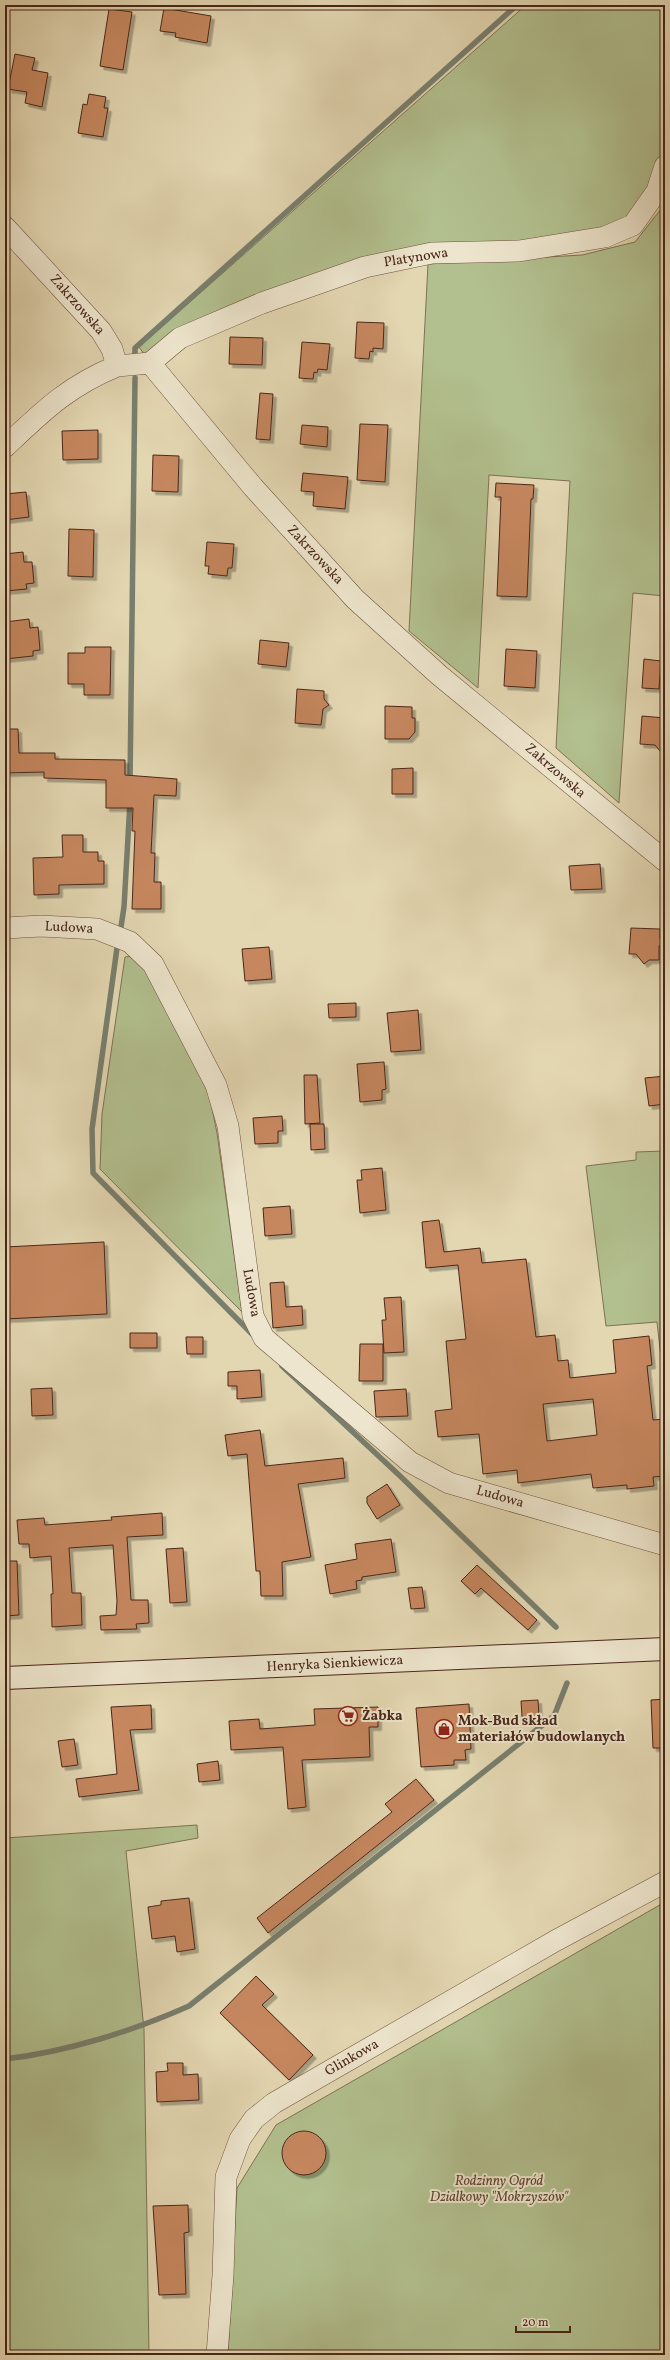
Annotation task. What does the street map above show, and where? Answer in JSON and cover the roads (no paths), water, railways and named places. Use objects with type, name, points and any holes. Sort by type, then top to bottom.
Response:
[{"type":"main road","name":"Henryka Sienkiewicza","points":[[5,1678],[665,1649]]},
{"type":"street","name":"Platynowa","points":[[150,362],[180,338],[262,303],[365,267],[432,253],[519,251],[604,237],[633,225],[657,191],[665,166]]},
{"type":"street","name":"Zakrzowska","points":[[5,227],[102,330],[112,349],[117,366]]},
{"type":"street","points":[[5,447],[54,401],[93,376],[117,366],[150,362]]},
{"type":"street","name":"Zakrzowska","points":[[150,362],[253,487],[355,599],[438,675],[665,861]]},
{"type":"street","name":"Ludowa","points":[[5,928],[41,926],[97,929],[130,942],[153,964],[216,1085],[228,1126],[253,1316],[264,1338],[410,1462],[450,1483],[665,1545]]},
{"type":"street","name":"Glinkowa","points":[[217,2355],[223,2275],[226,2177],[240,2139],[254,2119],[274,2103],[541,1949],[665,1882]]},
{"type":"waterway","points":[[135,355],[135,348],[517,5]]},
{"type":"waterway","points":[[130,783],[135,378]]},
{"type":"waterway","points":[[121,927],[124,907],[130,802]]},
{"type":"waterway","points":[[117,948],[92,1129],[93,1173],[252,1334]]},
{"type":"waterway","points":[[282,1366],[399,1475],[556,1627]]},
{"type":"waterway","points":[[5,2059],[28,2056],[75,2046],[145,2024],[189,2006],[554,1716],[567,1683]]},
{"type":"place","name":"Żabka","points":[[348,1716]]},
{"type":"place","name":"Mok-Bud skład materiałów budowlanych","points":[[444,1729]]},
{"type":"park label","name":"Rodzinny Ogród Dzialkowy \"Mokrzyszów\"","points":[[499,2190]]}]
